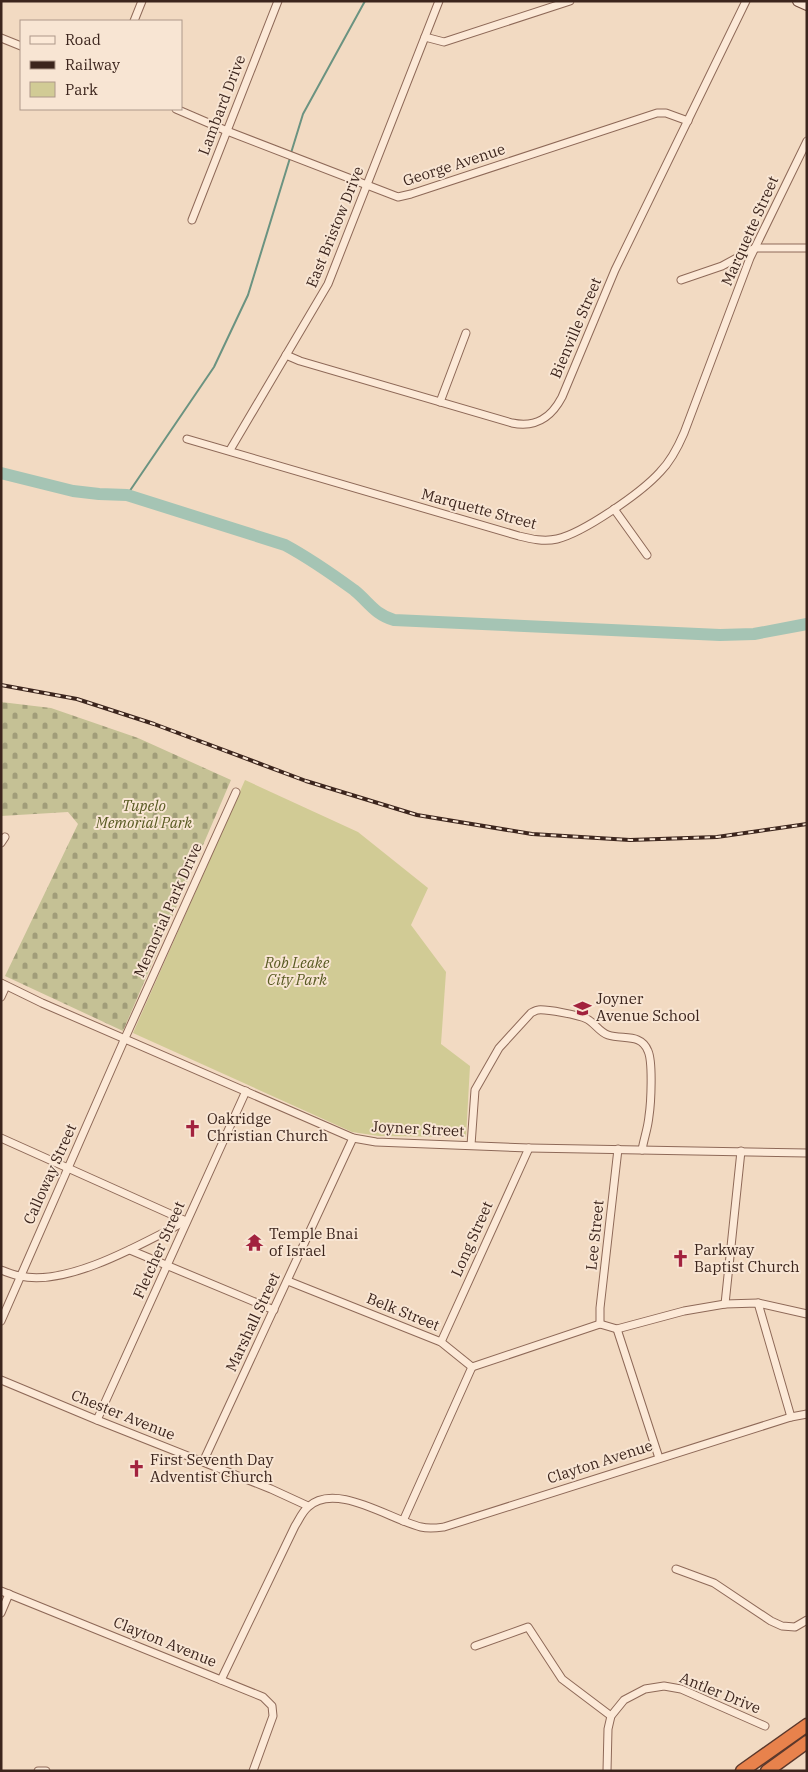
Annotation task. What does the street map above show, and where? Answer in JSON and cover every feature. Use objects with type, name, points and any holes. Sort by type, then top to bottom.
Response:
[{"type":"highway","points":[[742,1771],[807,1725]]},
{"type":"highway","points":[[787,1739],[794,1751]]},
{"type":"highway","points":[[767,1771],[807,1742]]},
{"type":"street","points":[[134,20],[142,1]]},
{"type":"street","name":"Lambard Drive","points":[[192,220],[278,1]]},
{"type":"street","name":"East Bristow Drive","points":[[230,450],[328,284],[439,1]]},
{"type":"street","points":[[425,36],[441,42],[448,41],[570,1]]},
{"type":"street","name":"Bienville Street","points":[[286,355],[300,361],[520,425],[535,424],[553,412],[562,397],[615,270],[746,1]]},
{"type":"street","points":[[798,1],[807,5]]},
{"type":"street","points":[[1,38],[20,46]]},
{"type":"street","name":"George Avenue","points":[[178,110],[395,197],[401,197],[657,113],[666,113],[688,121]]},
{"type":"street","name":"Marquette Street","points":[[187,439],[538,540],[556,540],[574,534],[614,509],[654,479],[676,451],[755,248],[807,141]]},
{"type":"street","points":[[681,280],[722,266],[755,248],[807,248]]},
{"type":"street","points":[[440,402],[466,333]]},
{"type":"street","points":[[614,509],[647,555]]},
{"type":"street","name":"Memorial Park Drive","points":[[125,1038],[236,792]]},
{"type":"street","points":[[1,997],[4,985]]},
{"type":"street","name":"Joyner Street","points":[[4,985],[353,1138],[376,1142],[529,1148],[807,1152]]},
{"type":"street","points":[[472,1145],[475,1090],[499,1048],[531,1013],[538,1010],[577,1015],[588,1020],[609,1036],[636,1039],[643,1043],[648,1050],[650,1060],[650,1115],[642,1150]]},
{"type":"street","name":"Calloway Street","points":[[1,1321],[125,1038]]},
{"type":"street","name":"Fletcher Street","points":[[97,1420],[246,1091]]},
{"type":"street","points":[[1,1138],[186,1221]]},
{"type":"street","name":"Marshall Street","points":[[203,1462],[353,1138]]},
{"type":"street","name":"Long Street","points":[[441,1342],[529,1148]]},
{"type":"street","name":"Lee Street","points":[[600,1324],[600,1308],[618,1149]]},
{"type":"street","points":[[726,1304],[741,1151]]},
{"type":"street","points":[[1,1270],[21,1276],[47,1277],[77,1272],[130,1250],[186,1221]]},
{"type":"street","points":[[130,1250],[168,1264],[274,1310]]},
{"type":"street","name":"Belk Street","points":[[288,1281],[441,1342],[472,1367]]},
{"type":"street","points":[[758,1303],[791,1417]]},
{"type":"street","points":[[308,1506],[320,1500],[337,1498],[359,1504],[402,1521],[472,1367],[600,1324],[617,1329],[684,1311],[726,1304],[758,1303],[807,1314]]},
{"type":"street","points":[[617,1329],[659,1458]]},
{"type":"street","name":"Chester Avenue","points":[[1,1380],[308,1506]]},
{"type":"street","name":"Clayton Avenue","points":[[402,1521],[428,1528],[444,1527],[659,1458],[791,1417],[807,1414]]},
{"type":"street","name":"Clayton Avenue","points":[[1,1591],[221,1680],[295,1526],[308,1506]]},
{"type":"street","points":[[676,1569],[714,1583],[771,1621],[782,1626],[795,1627],[807,1620]]},
{"type":"street","points":[[1,1613],[9,1594]]},
{"type":"street","points":[[474,1646],[528,1627],[562,1679],[611,1716],[608,1729],[607,1771]]},
{"type":"street","points":[[221,1680],[263,1697],[272,1706],[272,1721],[253,1771]]},
{"type":"street","name":"Antler Drive","points":[[611,1716],[630,1695],[645,1689],[664,1686],[690,1692],[764,1726]]},
{"type":"street","points":[[38,1771],[46,1771]]},
{"type":"green space","name":"Tupelo Memorial Park","points":[[1,702],[51,708],[138,738],[231,780],[123,1031],[5,976],[78,824],[68,812],[1,816]]},
{"type":"green space","name":"Rob Leake City Park","points":[[245,780],[358,832],[428,888],[411,925],[446,972],[441,1044],[470,1066],[466,1137],[379,1136],[352,1132],[133,1033]]},
{"type":"waterway","points":[[291,153],[303,114],[365,1]]},
{"type":"waterway","points":[[127,495],[214,367],[248,295],[290,158]]},
{"type":"waterway","points":[[1,473],[73,491],[127,495],[285,545],[346,584],[381,614],[394,620],[720,635],[754,634],[807,624]]},
{"type":"railway","points":[[1,685],[77,699],[154,724],[306,781],[417,815],[532,834],[630,840],[717,837],[807,824]]},
{"type":"place","name":"Joyner Avenue School","points":[[582,1008]]},
{"type":"place","name":"Oakridge Christian Church","points":[[193,1128]]},
{"type":"place","name":"Temple Bnai of Israel","points":[[255,1243]]},
{"type":"place","name":"Parkway Baptist Church","points":[[680,1259]]},
{"type":"place","name":"First Seventh Day Adventist Church","points":[[136,1469]]}]
